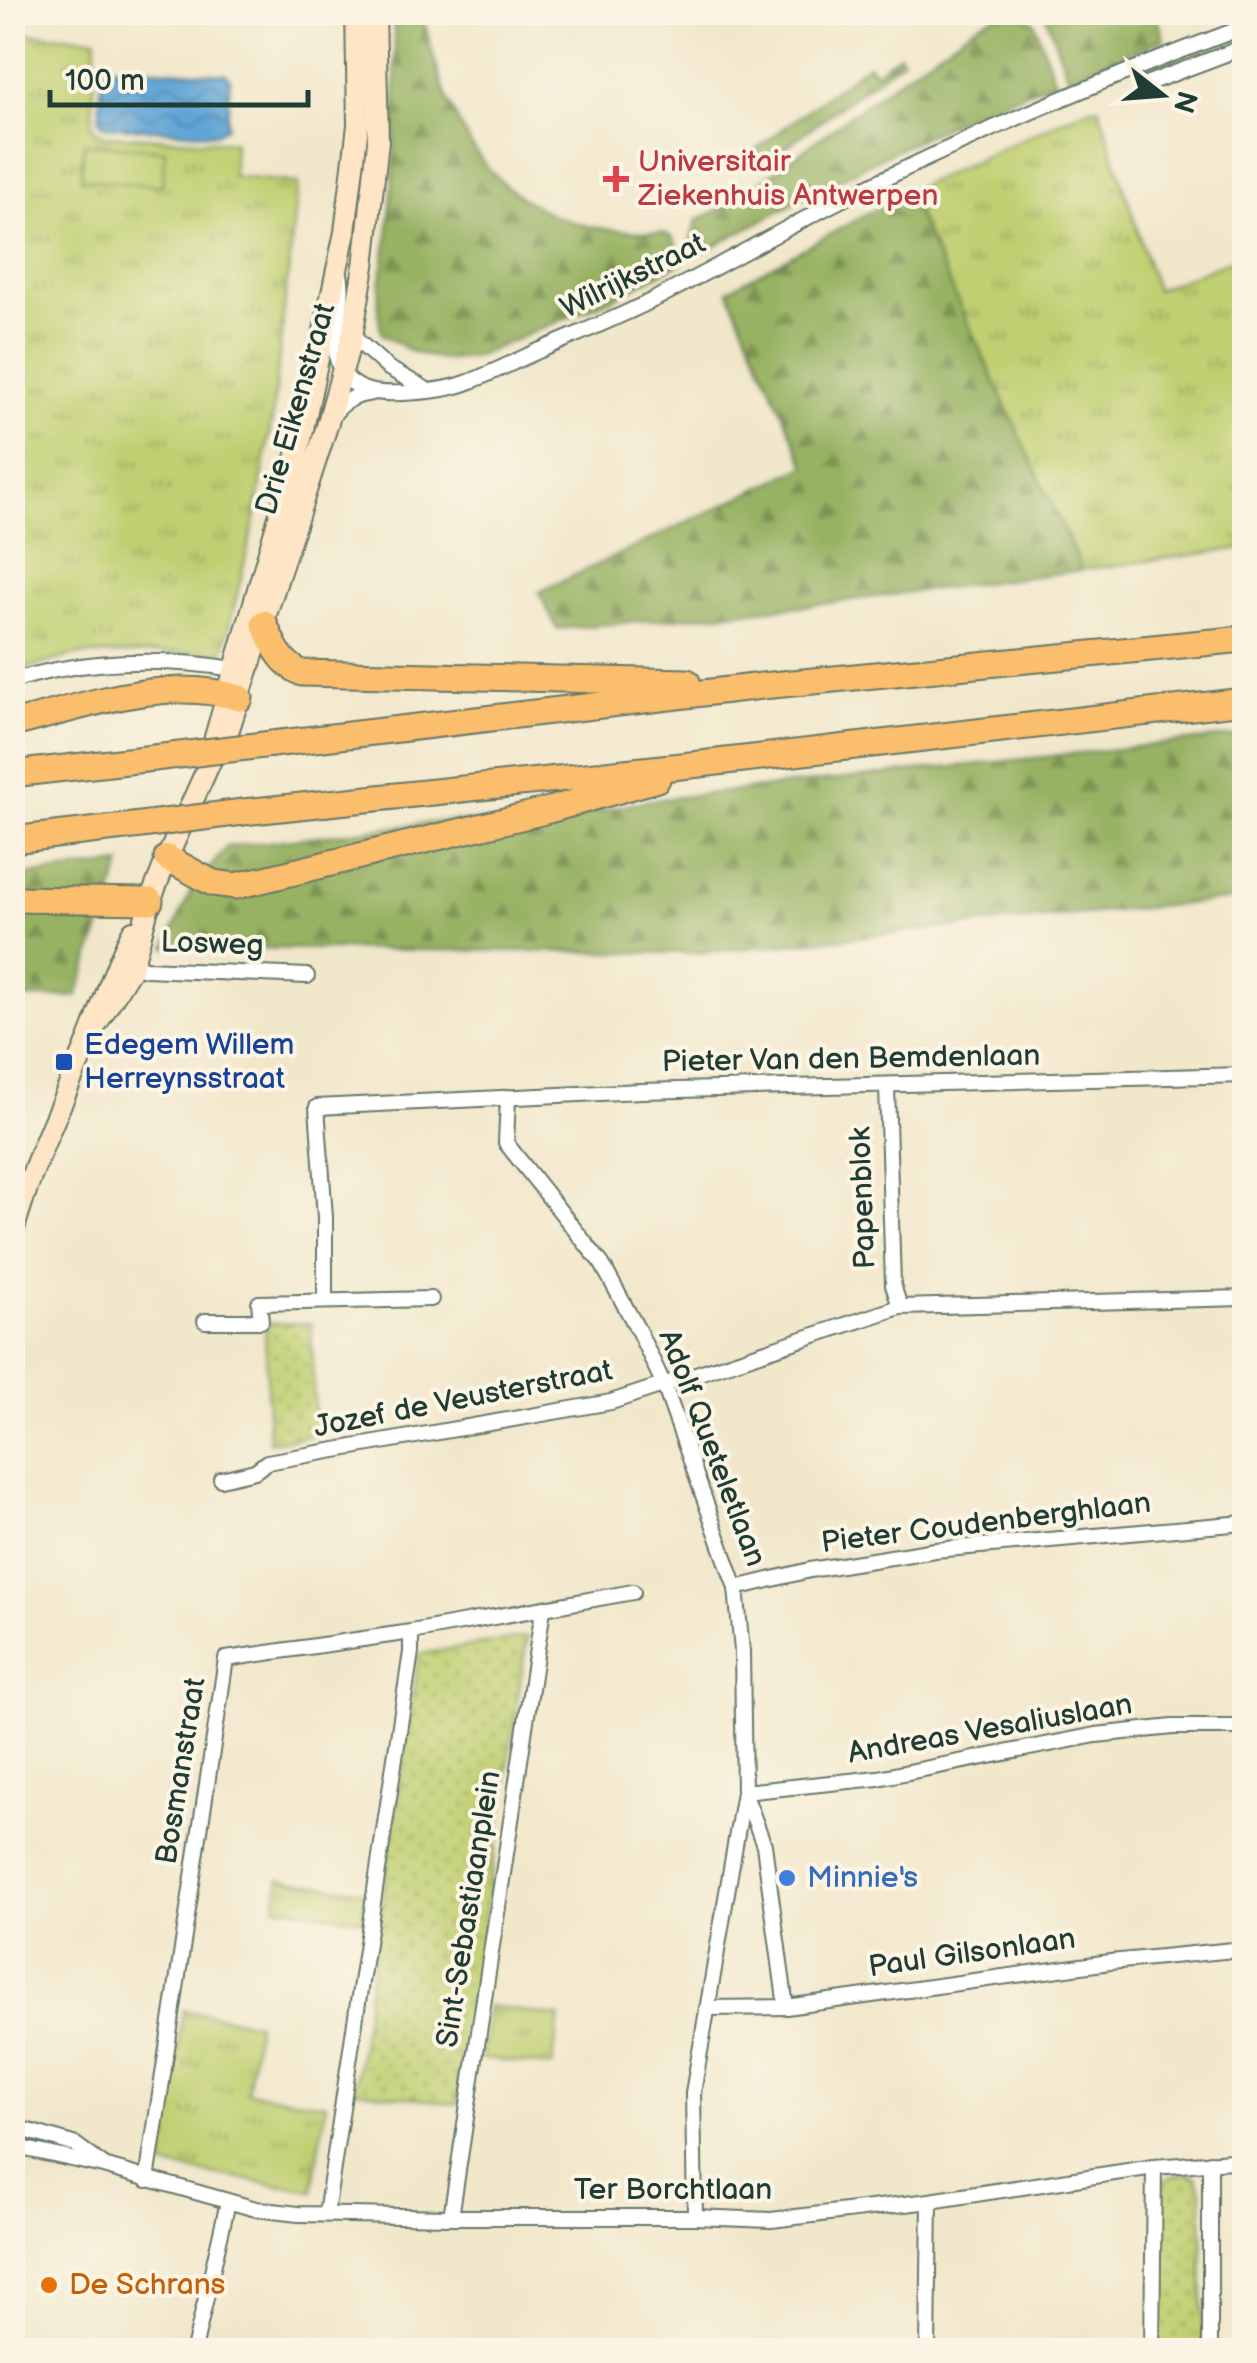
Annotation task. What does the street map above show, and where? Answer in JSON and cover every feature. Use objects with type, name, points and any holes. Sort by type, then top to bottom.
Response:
[{"type":"highway","points":[[264,623],[287,666],[302,673],[762,686]]},
{"type":"highway","points":[[12,774],[762,686],[1244,639]]},
{"type":"highway","points":[[12,724],[161,688],[234,687]]},
{"type":"highway","points":[[12,840],[1244,701]]},
{"type":"highway","points":[[167,858],[213,883],[236,886],[606,796],[700,764]]},
{"type":"highway","points":[[12,899],[150,901]]},
{"type":"street","name":"Drie Eikenstraat","points":[[234,687],[299,448],[350,200],[358,125],[356,12]]},
{"type":"street","name":"Drie Eikenstraat","points":[[12,1236],[34,1172],[94,1028],[216,750],[214,731],[264,623],[327,426],[352,336],[364,266],[378,141],[375,12]]},
{"type":"street","name":"Wilrijkstraat","points":[[327,426],[339,406],[360,394],[415,394],[424,388],[462,385],[618,316],[975,135],[1084,87],[1244,27]]},
{"type":"street","points":[[1143,85],[1244,48]]},
{"type":"street","points":[[1178,52],[1183,70]]},
{"type":"street","points":[[338,263],[344,289],[334,356],[342,375],[376,393]]},
{"type":"street","points":[[352,336],[388,368],[424,388]]},
{"type":"street","points":[[12,681],[108,662],[202,664],[234,687]]},
{"type":"street","name":"Losweg","points":[[124,964],[307,976]]},
{"type":"street","name":"Pieter Van den Bemdenlaan","points":[[326,1300],[317,1107],[508,1097],[1244,1075]]},
{"type":"street","name":"Papenblok","points":[[888,1086],[894,1284],[900,1307]]},
{"type":"street","name":"Adolf Queteletlaan","points":[[508,1097],[506,1143],[602,1264],[664,1385],[736,1588],[742,1651],[744,1792],[693,2093],[694,2217]]},
{"type":"street","name":"Jozef de Veusterstraat","points":[[221,1479],[255,1471],[267,1462],[611,1402],[900,1307],[1244,1298]]},
{"type":"street","points":[[205,1321],[261,1321],[260,1303],[431,1299]]},
{"type":"street","name":"Pieter Coudenberghlaan","points":[[736,1588],[810,1570],[936,1550],[1244,1523]]},
{"type":"street","name":"Bosmanstraat","points":[[147,2180],[226,1659],[411,1632],[633,1592]]},
{"type":"street","name":"Sint-Sebastiaanplein","points":[[450,2217],[543,1609]]},
{"type":"street","points":[[326,2214],[411,1632]]},
{"type":"street","name":"Andreas Vesaliuslaan","points":[[744,1792],[878,1778],[1096,1735],[1173,1727],[1244,1727]]},
{"type":"street","points":[[744,1792],[764,1845],[786,2007]]},
{"type":"street","name":"Paul Gilsonlaan","points":[[708,2008],[786,2007],[1110,1962],[1244,1948]]},
{"type":"street","name":"Ter Borchtlaan","points":[[12,2126],[76,2145],[103,2166]]},
{"type":"street","name":"Ter Borchtlaan","points":[[12,2146],[103,2166],[228,2202],[298,2214],[450,2217],[771,2220],[1154,2167],[1244,2160]]},
{"type":"street","points":[[1210,2162],[1210,2350]]},
{"type":"street","points":[[1152,2350],[1154,2167]]},
{"type":"street","points":[[928,2350],[930,2201]]},
{"type":"street","points":[[194,2350],[228,2202]]},
{"type":"green space","points":[[1004,12],[1017,13],[1034,22],[1055,81],[918,139],[697,255],[690,242],[697,220],[731,204],[913,69],[978,24]]},
{"type":"green space","points":[[393,13],[422,13],[455,116],[493,173],[518,195],[549,213],[587,226],[664,233],[673,238],[684,261],[609,300],[474,357],[443,360],[412,352],[382,334],[379,297],[391,207],[395,124]]},
{"type":"green space","points":[[1045,13],[1155,13],[1164,39],[1068,77]]},
{"type":"green space","points":[[12,33],[96,38],[92,126],[102,135],[234,142],[233,176],[298,183],[272,418],[255,519],[223,652],[74,655],[13,672]]},
{"type":"green space","points":[[899,54],[903,59],[759,167],[749,155],[868,64],[875,72]]},
{"type":"green space","points":[[1099,107],[1156,290],[1244,255],[1244,548],[1082,570],[907,192],[1089,108]]},
{"type":"green space","points":[[84,143],[165,150],[162,186],[81,179]]},
{"type":"green space","points":[[907,192],[1082,570],[813,605],[557,629],[539,592],[806,466],[728,290]]},
{"type":"green space","points":[[1244,735],[1244,898],[696,953],[166,947],[192,889],[227,847],[443,821],[547,823],[643,801]]},
{"type":"green space","points":[[122,864],[77,996],[13,999],[12,877]]},
{"type":"green space","points":[[311,1323],[318,1435],[269,1442],[265,1324]]},
{"type":"green space","points":[[527,1637],[457,2104],[354,2090],[419,1654]]},
{"type":"green space","points":[[280,1879],[366,1892],[362,1919],[275,1906]]},
{"type":"green space","points":[[488,2006],[560,2017],[552,2066],[481,2059]]},
{"type":"green space","points":[[183,2010],[257,2023],[247,2092],[326,2104],[313,2191],[163,2166]]},
{"type":"green space","points":[[1186,2173],[1196,2177],[1202,2192],[1203,2350],[1159,2350],[1158,2191],[1169,2177]]},
{"type":"water","points":[[107,66],[226,74],[230,79],[227,127],[216,134],[104,126],[99,120],[102,69]]},
{"type":"place","name":"Universitair Ziekenhuis Antwerpen","points":[[616,179]]},
{"type":"place","name":"Edegem Willem Herreynsstraat","points":[[64,1062]]},
{"type":"place","name":"Minnie's","points":[[787,1878]]},
{"type":"place","name":"De Schrans","points":[[49,2285]]}]
